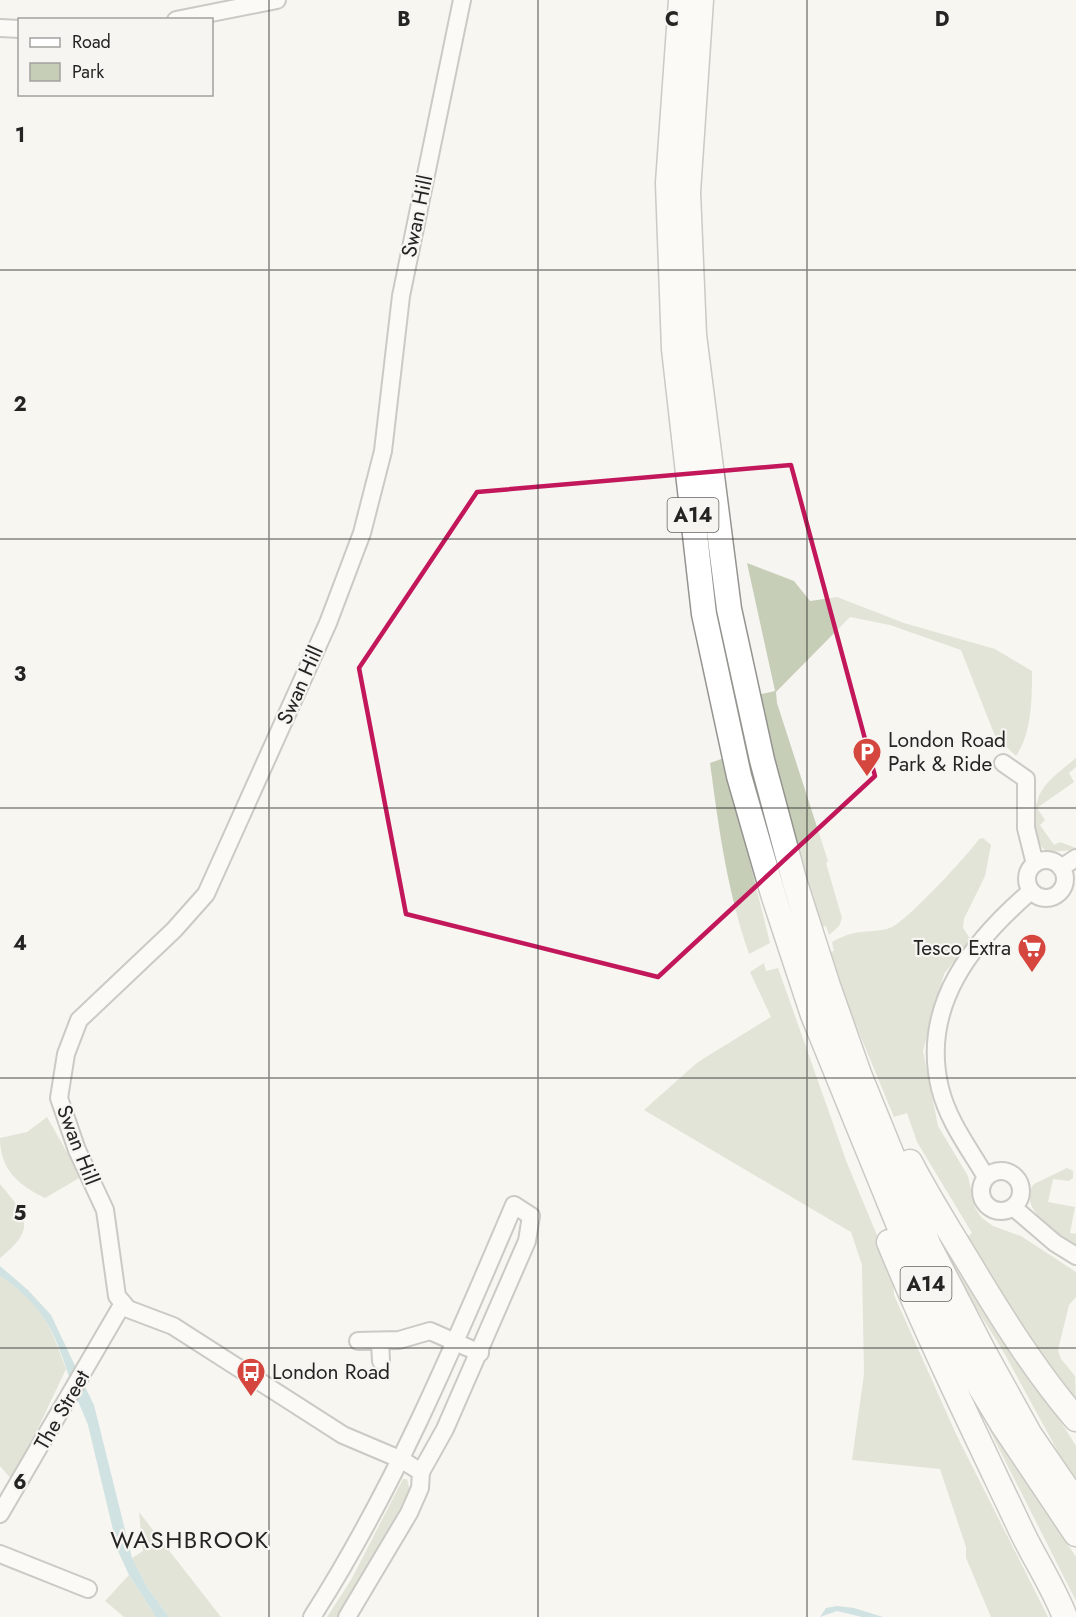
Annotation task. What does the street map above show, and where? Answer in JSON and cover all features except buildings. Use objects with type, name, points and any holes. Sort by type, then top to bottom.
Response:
[{"type":"highway","name":"A14","points":[[681,0],[668,183],[673,325],[705,615],[739,776],[773,894],[813,1015],[908,1248],[958,1350],[1003,1425],[1076,1534]]},
{"type":"highway","name":"A14","points":[[701,0],[688,192],[693,335],[729,609],[762,760],[795,883],[860,1074],[929,1246],[1030,1435],[1076,1502]]},
{"type":"highway","name":"A14","points":[[813,1015],[822,1065],[864,1180],[916,1307],[1026,1540],[1056,1593],[1065,1617]]},
{"type":"highway","name":"A14","points":[[860,1074],[883,1106],[924,1190],[999,1312],[1047,1385],[1076,1419]]},
{"type":"street","points":[[186,18],[277,0]]},
{"type":"street","name":"Swan Hill","points":[[122,1305],[116,1290],[105,1210],[77,1150],[59,1098],[66,1054],[79,1020],[174,930],[206,894],[328,623],[362,533],[383,451],[401,296],[462,0]]},
{"type":"street","points":[[0,28],[18,29]]},
{"type":"street","points":[[1003,763],[1026,779],[1026,828],[1035,864],[1027,878],[1031,891],[1045,898],[1058,894],[1065,881],[1061,868],[1051,861],[1035,864]]},
{"type":"street","points":[[1061,868],[1076,858]]},
{"type":"street","points":[[986,1177],[953,1124],[939,1087],[936,1046],[938,1026],[950,985],[972,952],[1003,916],[1031,891]]},
{"type":"street","points":[[1004,1171],[1017,1179],[1020,1195],[1013,1207],[999,1211],[988,1207],[980,1191],[986,1177],[992,1173],[1004,1171]]},
{"type":"street","points":[[312,1617],[349,1558],[402,1460],[456,1342],[514,1205],[530,1214],[532,1224],[480,1353],[446,1429],[421,1472],[420,1488],[409,1513],[347,1617]]},
{"type":"street","points":[[1013,1207],[1042,1233],[1076,1256]]},
{"type":"street","points":[[122,1305],[134,1312],[173,1326],[344,1435],[402,1460],[421,1472]]},
{"type":"street","name":"The Street","points":[[0,1514],[122,1305]]},
{"type":"street","points":[[358,1341],[399,1340],[430,1331],[480,1353]]},
{"type":"street","points":[[380,1341],[381,1361]]},
{"type":"street","points":[[0,1554],[88,1589]]},
{"type":"highlighted area","points":[[791,465],[875,776],[658,977],[406,914],[359,668],[477,492]]},
{"type":"green space","points":[[747,563],[794,581],[810,601],[837,597],[904,623],[995,649],[1032,671],[1028,726],[1016,756],[995,736],[961,650],[890,625],[850,617],[776,692],[777,703],[828,861],[826,863],[842,918],[839,926],[829,935],[826,926],[819,928],[757,695],[775,691]]},
{"type":"green space","points":[[724,758],[770,943],[749,954],[729,883],[710,763]]},
{"type":"green space","points":[[1076,758],[1076,767],[1069,773],[1074,782],[1037,808],[1045,820],[1040,825],[1054,845],[1060,842],[1076,850],[1047,852],[1036,836],[1033,803],[1037,803],[1042,790],[1052,778]]},
{"type":"green space","points":[[983,838],[991,845],[985,876],[964,919],[963,928],[971,940],[944,974],[923,1051],[938,1126],[968,1176],[975,1208],[982,1218],[993,1226],[1021,1236],[1076,1272],[1076,1297],[1069,1305],[1058,1350],[1061,1359],[1075,1376],[1076,1401],[1045,1363],[958,1233],[964,1230],[968,1236],[972,1233],[917,1142],[907,1113],[894,1117],[826,953],[834,951],[832,942],[841,937],[890,928],[897,924],[936,888],[979,839]]},
{"type":"green space","points":[[764,963],[766,971],[778,968],[847,1163],[893,1274],[894,1295],[956,1434],[1048,1617],[991,1617],[966,1558],[966,1547],[940,1469],[852,1460],[864,1374],[862,1265],[851,1232],[644,1110],[698,1062],[771,1017],[750,972]]},
{"type":"green space","points":[[47,1117],[81,1177],[45,1198],[27,1188],[12,1175],[3,1159],[0,1138],[27,1132]]},
{"type":"green space","points":[[1067,1168],[1073,1171],[1073,1178],[1069,1181],[1053,1179],[1048,1202],[1075,1207],[1070,1233],[1076,1234],[1076,1245],[1050,1228],[1034,1211],[1030,1202],[1030,1193],[1034,1184]]},
{"type":"green space","points":[[0,1184],[17,1205],[24,1222],[19,1239],[0,1258]]},
{"type":"green space","points":[[940,1238],[961,1262],[1076,1446],[1076,1485],[1003,1351],[960,1282]]},
{"type":"green space","points":[[0,1276],[26,1296],[43,1316],[55,1339],[66,1369],[13,1481],[0,1466]]},
{"type":"green space","points":[[984,1419],[1076,1557],[1076,1601]]},
{"type":"green space","points":[[403,1479],[407,1479],[410,1491],[406,1505],[338,1617],[327,1617],[351,1580]]},
{"type":"green space","points":[[139,1512],[221,1617],[169,1617],[147,1587],[132,1558],[143,1551]]},
{"type":"green space","points":[[129,1575],[156,1617],[124,1617],[105,1601]]},
{"type":"water","points":[[0,1266],[28,1290],[51,1315],[79,1374],[72,1386],[47,1324],[28,1299],[0,1276]]},
{"type":"water","points":[[80,1376],[94,1405],[132,1558],[147,1587],[169,1617],[156,1617],[129,1575],[118,1551],[88,1425],[73,1389]]},
{"type":"water","points":[[837,1606],[854,1608],[883,1617],[862,1617],[837,1611],[820,1617],[826,1608]]},
{"type":"place","name":"London Road Park & Ride","points":[[867,778]]},
{"type":"place","name":"Tesco Extra","points":[[1032,974]]},
{"type":"place","name":"London Road","points":[[251,1398]]},
{"type":"district","name":"WASHBROOK","points":[[190,1539]]}]
